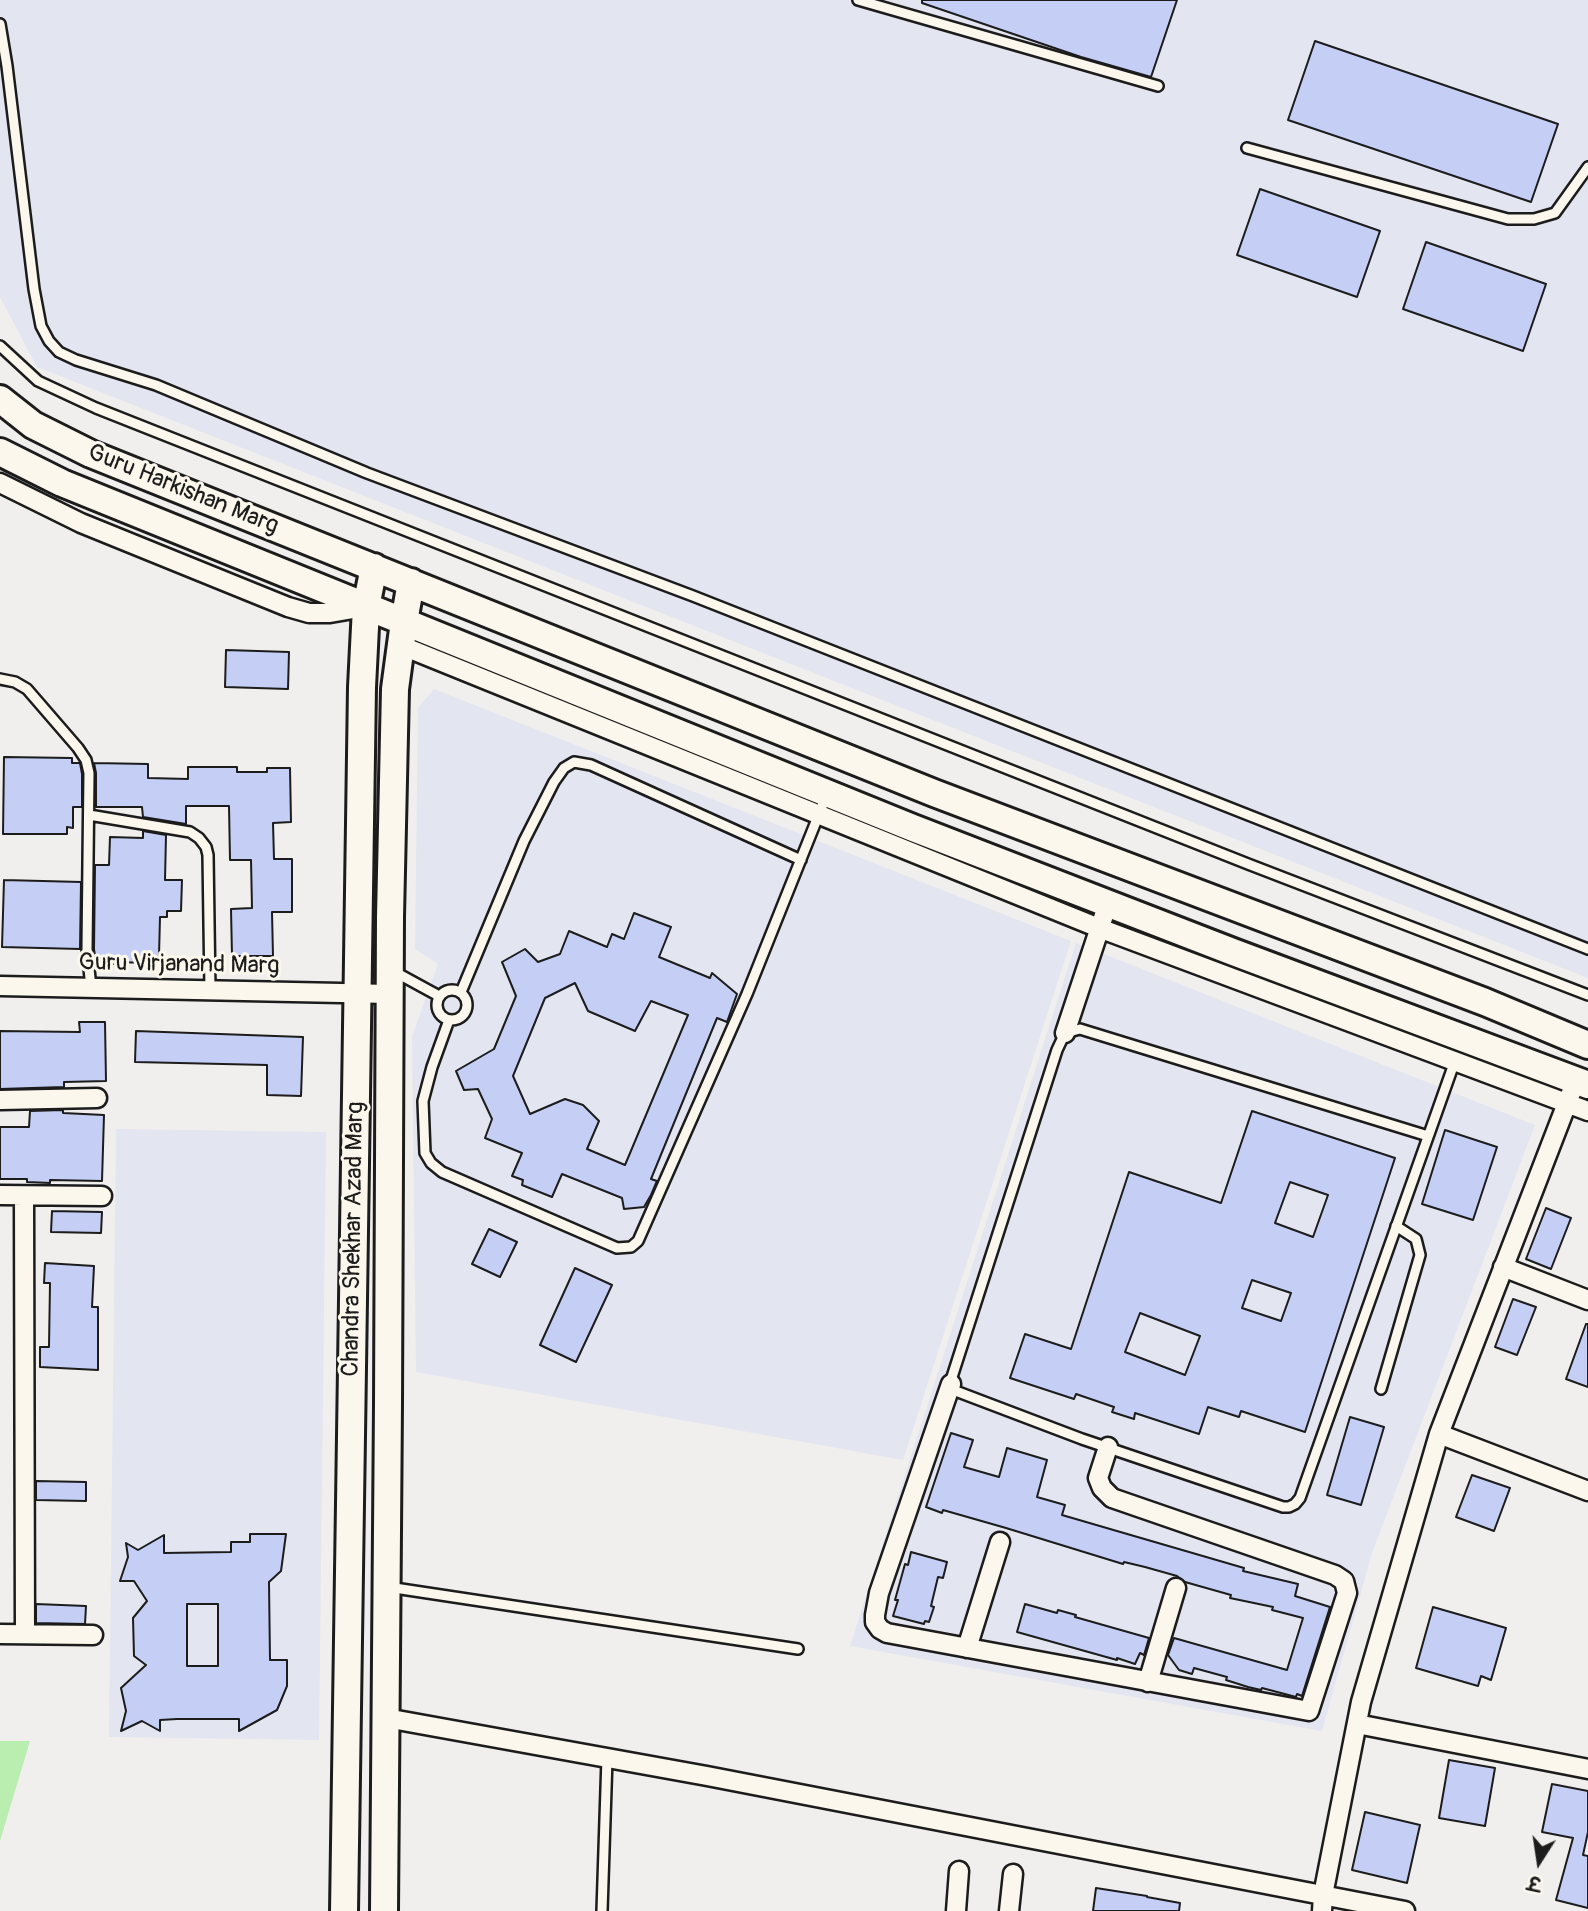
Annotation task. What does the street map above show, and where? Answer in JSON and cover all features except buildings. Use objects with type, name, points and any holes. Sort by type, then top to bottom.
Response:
[{"type":"main road","name":"Guru Harkishan Marg","points":[[0,399],[33,425],[91,454],[934,793],[1485,1002],[1588,1045]]},
{"type":"main road","name":"Guru Harkishan Marg","points":[[0,452],[62,483],[366,607],[402,634],[823,804],[913,828],[1104,916],[1233,952],[1462,1050],[1577,1089]]},
{"type":"main road","name":"Chandra Shekhar Azad Marg","points":[[344,1911],[362,687],[366,607],[374,567]]},
{"type":"main road","name":"Chandra Shekhar Azad Marg","points":[[384,1911],[390,982],[395,689],[411,582]]},
{"type":"main road","points":[[1462,1050],[1485,1002]]},
{"type":"street","points":[[0,483],[81,523],[288,607],[309,613],[330,613],[366,607]]},
{"type":"street","points":[[1065,1032],[1104,916]]},
{"type":"street","name":"Guru Virjanand Marg","points":[[0,986],[357,994],[390,982]]},
{"type":"street","points":[[1577,1089],[1588,1111]]},
{"type":"street","points":[[1323,1903],[1361,1702],[1439,1434],[1503,1267],[1577,1089]]},
{"type":"street","points":[[0,1100],[97,1098]]},
{"type":"street","points":[[0,1195],[102,1196]]},
{"type":"street","points":[[24,1196],[25,1634]]},
{"type":"street","points":[[1503,1267],[1588,1300]]},
{"type":"street","points":[[951,1384],[879,1593],[875,1622],[880,1629],[887,1633],[1309,1712],[1347,1593],[1345,1581],[1335,1575],[1112,1497],[1102,1488],[1098,1478],[1108,1447]]},
{"type":"street","points":[[1439,1434],[1588,1491]]},
{"type":"street","points":[[967,1648],[1000,1542]]},
{"type":"street","points":[[1148,1682],[1176,1588]]},
{"type":"street","points":[[0,1634],[93,1635]]},
{"type":"street","points":[[386,1718],[607,1758],[1323,1903],[1405,1911]]},
{"type":"street","points":[[1357,1724],[1588,1769]]},
{"type":"street","points":[[956,1911],[959,1871]]},
{"type":"street","points":[[1009,1911],[1013,1874]]},
{"type":"lane","points":[[858,0],[1157,86]]},
{"type":"lane","points":[[0,24],[36,301],[41,326],[59,352],[156,385],[367,473],[693,596],[1588,949]]},
{"type":"lane","points":[[1247,148],[1508,219],[1534,219],[1555,213],[1588,167]]},
{"type":"lane","points":[[0,346],[38,381],[96,408],[1248,864],[1588,995]]},
{"type":"lane","points":[[0,679],[15,682],[27,689],[86,760],[89,773],[87,949],[91,988]]},
{"type":"lane","points":[[461,992],[524,841],[554,782],[564,768],[574,762],[591,765],[801,860]]},
{"type":"lane","points":[[449,1020],[423,1101],[425,1153],[431,1163],[442,1172],[617,1248],[631,1248],[638,1241],[747,994],[823,804]]},
{"type":"lane","points":[[89,815],[190,832],[206,847],[210,990]]},
{"type":"lane","points":[[390,982],[439,996]]},
{"type":"lane","points":[[447,990],[461,992],[467,1000],[467,1010],[460,1018],[449,1020],[438,1011],[439,996],[447,990]]},
{"type":"lane","points":[[1428,1136],[1080,1029],[1065,1032],[952,1377],[953,1390],[1283,1507],[1295,1504],[1300,1498],[1428,1136],[1462,1050]]},
{"type":"lane","points":[[1381,1390],[1420,1255],[1416,1239],[1396,1227]]},
{"type":"lane","points":[[387,1587],[798,1649]]},
{"type":"lane","points":[[602,1911],[607,1758]]},
{"type":"shaded area","points":[[0,0],[1588,0],[1588,978],[37,367],[0,297]]},
{"type":"shaded area","points":[[434,689],[1071,941],[903,1460],[416,1372],[412,1036],[438,964],[415,949],[418,708]]},
{"type":"shaded area","points":[[1076,943],[1535,1125],[1372,1553],[1322,1731],[850,1646]]},
{"type":"shaded area","points":[[116,1129],[326,1132],[319,1740],[109,1737]]},
{"type":"green space","points":[[0,1741],[30,1741],[0,1841]]}]
